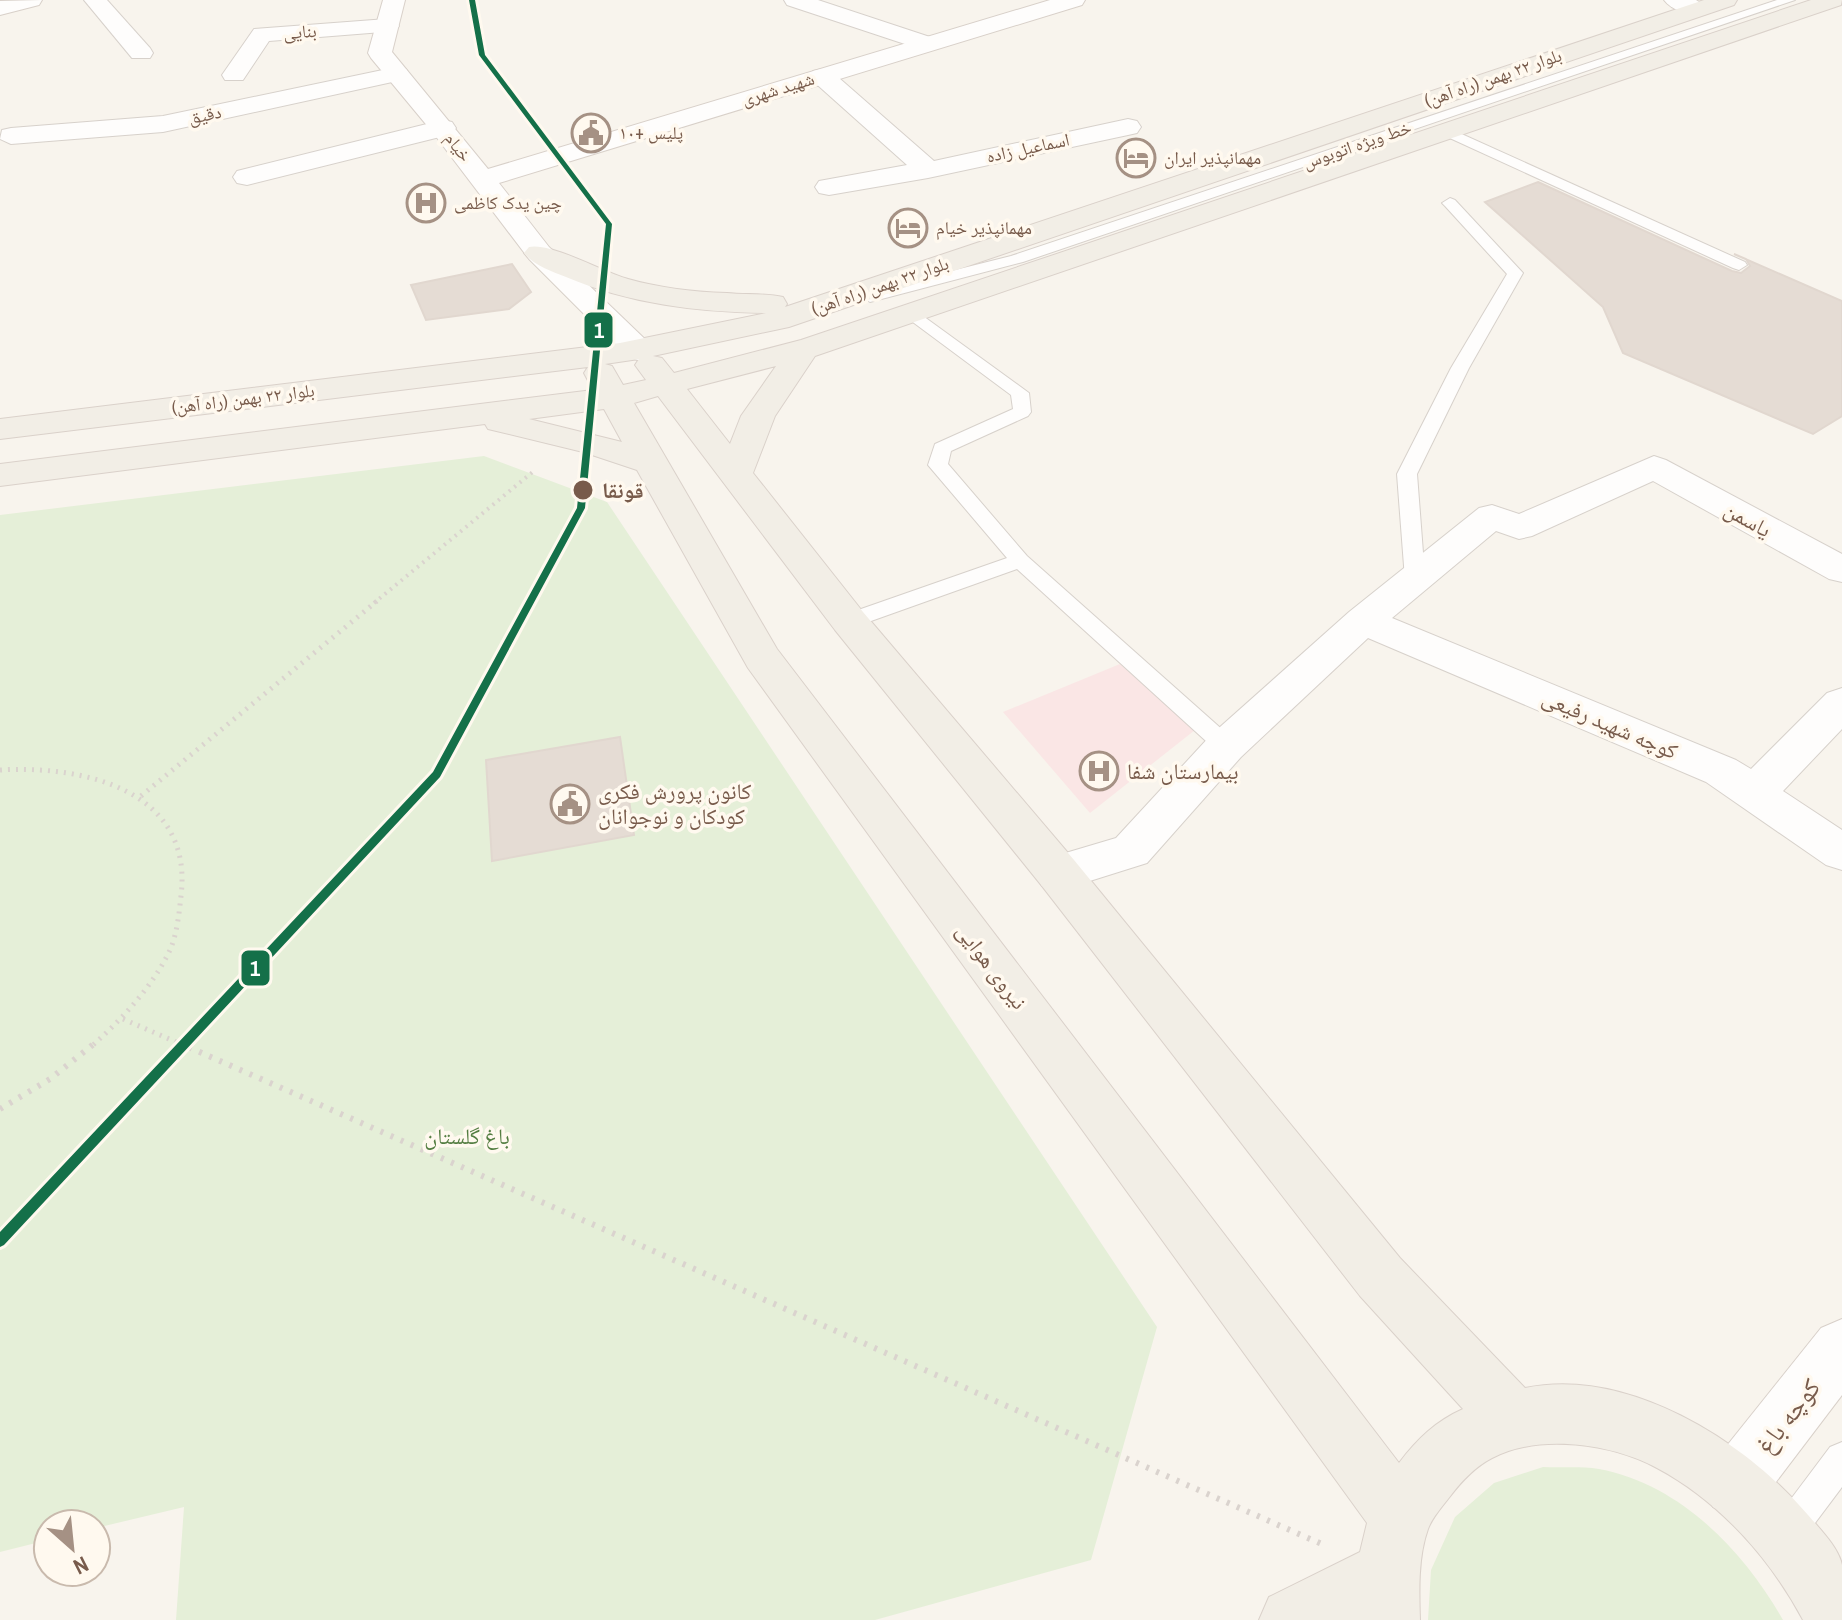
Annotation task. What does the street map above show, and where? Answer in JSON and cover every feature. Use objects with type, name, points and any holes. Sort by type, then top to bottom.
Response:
[{"type":"main road","name":"بلوار ۲۲ بهمن (راه آهن)","points":[[0,475],[470,415],[602,377],[638,350],[778,320],[1686,4],[1726,0]]},
{"type":"main road","name":"بلوار ۲۲ بهمن (راه آهن)","points":[[0,429],[602,377],[669,385],[808,348],[1833,0]]},
{"type":"main road","points":[[539,253],[573,273],[649,296],[770,304],[842,299]]},
{"type":"main road","points":[[736,473],[758,416],[808,348]]},
{"type":"main road","points":[[638,350],[669,385],[849,621],[1058,873],[1380,1277],[1512,1418]]},
{"type":"main road","name":"نیروی هوایی","points":[[602,377],[762,658],[1391,1569]]},
{"type":"main road","points":[[470,415],[594,444],[649,462]]},
{"type":"main road","points":[[1292,1620],[1391,1569],[1427,1470],[1466,1437],[1512,1418],[1566,1413],[1622,1423],[1680,1447],[1735,1485],[1785,1535],[1825,1594],[1837,1620]]},
{"type":"street","points":[[0,8],[31,0]]},
{"type":"street","points":[[95,0],[141,53]]},
{"type":"street","points":[[795,0],[928,44]]},
{"type":"street","name":"شهید شهری","points":[[483,179],[1074,0]]},
{"type":"street","name":"خیام","points":[[391,13],[380,53],[443,128],[539,253],[638,350]]},
{"type":"street","name":"بنایی","points":[[234,75],[262,34],[391,13]]},
{"type":"street","name":"دقیق","points":[[11,136],[163,124],[397,74]]},
{"type":"street","points":[[822,76],[928,170]]},
{"type":"street","name":"اسماعیل زاده","points":[[829,187],[928,170],[1128,127]]},
{"type":"street","points":[[247,177],[443,128]]},
{"type":"street","name":"یاسمن","points":[[1415,579],[1492,516],[1519,528],[1654,467],[1842,570]]},
{"type":"street","points":[[1058,873],[1131,851],[1226,746],[1363,621],[1415,579]]},
{"type":"street","name":"کوچه شهید رفیعی","points":[[1363,621],[1721,771],[1842,853]]},
{"type":"street","points":[[1754,793],[1842,703]]},
{"type":"street","name":"کوچه باغ","points":[[1735,1485],[1842,1348]]},
{"type":"lane","name":"خط ویژه اتوبوس","points":[[1017,259],[1789,0]]},
{"type":"lane","points":[[1446,131],[1739,265]]},
{"type":"lane","points":[[1415,579],[1407,474],[1460,368],[1515,273],[1450,203]]},
{"type":"lane","points":[[778,320],[1017,259]]},
{"type":"lane","points":[[808,348],[1017,259]]},
{"type":"lane","points":[[912,313],[1020,393],[1022,412],[942,448],[938,465],[1020,561],[1226,746]]},
{"type":"lane","points":[[849,621],[1020,561]]},
{"type":"lane","points":[[1785,1535],[1842,1459]]},
{"type":"path","points":[[141,796],[535,470]]},
{"type":"path","points":[[0,770],[18,767],[87,773],[141,796],[176,836],[186,890],[169,953],[123,1019],[51,1081],[0,1109]]},
{"type":"path","points":[[123,1019],[1391,1569]]},
{"type":"shaded area","name":"بیمارستان شفا","points":[[1120,664],[1195,730],[1090,813],[1003,712]]},
{"type":"green space","name":"باغ گلستان","points":[[484,456],[607,502],[1157,1327],[1091,1560],[875,1620],[176,1620],[184,1507],[112,1524],[112,1508],[32,1508],[32,1544],[0,1552],[0,515]]},
{"type":"green space","points":[[1543,1467],[1592,1468],[1629,1477],[1683,1505],[1707,1524],[1749,1569],[1783,1620],[1428,1620],[1431,1570],[1455,1517],[1494,1483]]},
{"type":"building","points":[[1538,182],[1732,271],[1741,273],[1750,266],[1746,259],[1842,301],[1842,416],[1813,434],[1623,353],[1603,307],[1485,202]]},
{"type":"building","points":[[512,264],[531,292],[509,309],[426,320],[411,285]]},
{"type":"building","points":[[620,737],[634,835],[492,861],[486,760]]},
{"type":"transit line","name":"1","points":[[0,1241],[437,774],[581,508],[609,224],[482,55],[472,0]]},
{"type":"place","name":"پلیس +۱۰","points":[[591,133]]},
{"type":"place","name":"مهمانپذیر ایران","points":[[1136,158]]},
{"type":"place","name":"چین یدک کاظمی","points":[[426,203]]},
{"type":"place","name":"مهمانپذیر خیام","points":[[908,228]]},
{"type":"place","name":"قونقا","points":[[583,490]]},
{"type":"place","name":"بیمارستان شفا","points":[[1099,771]]},
{"type":"place","name":"کانون پرورش فکری کودکان و نوجوانان","points":[[570,804]]}]
